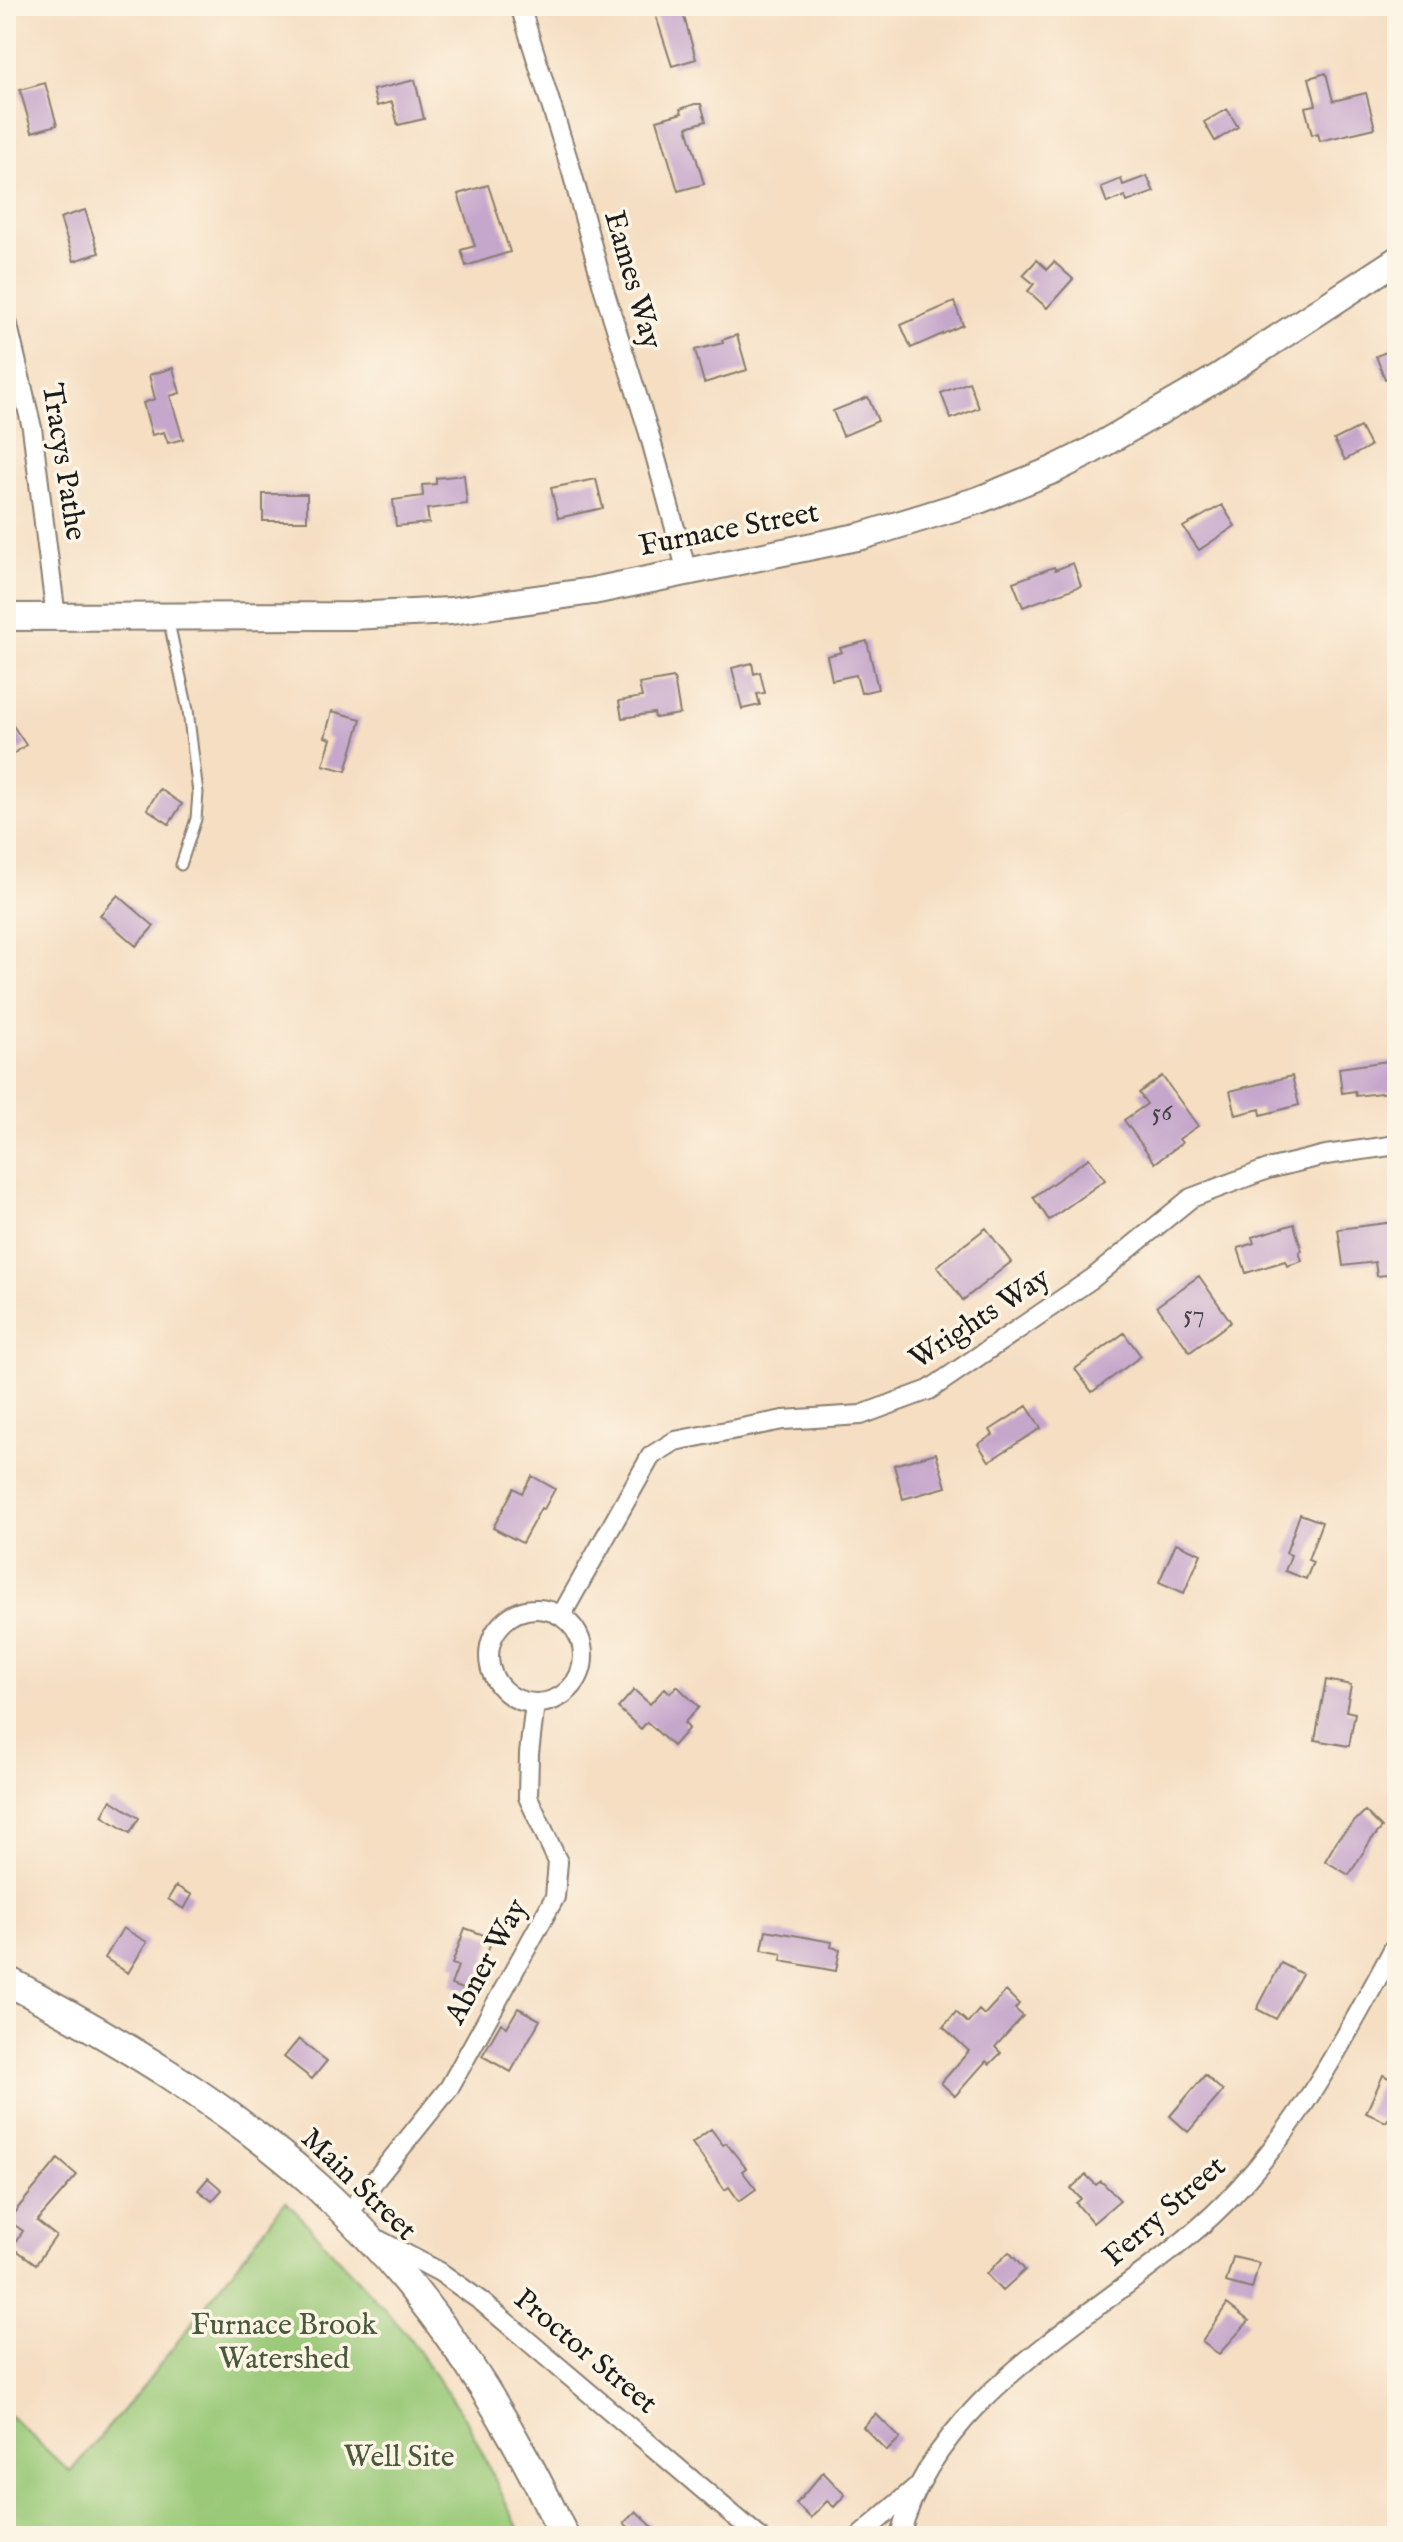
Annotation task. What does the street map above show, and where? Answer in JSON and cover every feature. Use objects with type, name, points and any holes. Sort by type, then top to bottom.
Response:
[{"type":"main road","name":"Furnace Street","points":[[6,617],[365,616],[451,611],[562,596],[862,536],[967,504],[1041,475],[1122,435],[1185,398],[1397,260]]},
{"type":"main road","name":"Main Street","points":[[6,1980],[96,2029],[198,2094],[286,2159],[355,2224],[423,2302],[471,2369],[521,2451],[564,2536]]},
{"type":"street","name":"Eames Way","points":[[520,6],[649,433],[687,572]]},
{"type":"street","name":"Tracys Pathe","points":[[6,317],[32,428],[56,617]]},
{"type":"street","name":"Wrights Way","points":[[561,1616],[651,1456],[675,1441],[783,1420],[861,1415],[929,1390],[1093,1278],[1191,1198],[1268,1169],[1326,1155],[1397,1145]]},
{"type":"street","points":[[525,1610],[549,1611],[561,1616],[577,1633],[582,1645],[581,1669],[568,1690],[558,1697],[535,1703],[511,1696],[502,1688],[490,1667],[491,1642],[503,1622],[525,1610]]},
{"type":"street","name":"Abner Way","points":[[355,2224],[449,2088],[555,1897],[558,1862],[528,1797],[535,1703]]},
{"type":"street","name":"Ferry Street","points":[[900,2536],[921,2483],[953,2436],[1001,2384],[1068,2327],[1196,2231],[1275,2146],[1317,2085],[1397,1942]]},
{"type":"street","name":"Proctor Street","points":[[355,2224],[440,2272],[482,2302],[758,2536]]},
{"type":"street","name":"Ferry Street","points":[[860,2536],[921,2483]]},
{"type":"lane","points":[[167,616],[188,710],[198,793],[196,819],[181,865]]},
{"type":"green space","name":"Furnace Brook Watershed","points":[[286,2201],[405,2332],[468,2423],[522,2536],[6,2536],[6,2412],[70,2472],[145,2384]]},
{"type":"building","points":[[681,6],[696,59],[672,66],[654,10]]},
{"type":"building","points":[[1326,73],[1333,101],[1366,93],[1375,128],[1320,141],[1318,133],[1312,135],[1305,107],[1316,105],[1309,78]]},
{"type":"building","points":[[415,80],[424,119],[398,125],[392,102],[377,106],[373,90]]},
{"type":"building","points":[[45,83],[57,125],[32,132],[20,90]]},
{"type":"building","points":[[701,104],[706,121],[687,127],[704,184],[678,191],[657,120],[682,113],[680,109]]},
{"type":"building","points":[[1227,109],[1238,127],[1215,141],[1204,122]]},
{"type":"building","points":[[1147,176],[1154,192],[1127,202],[1125,196],[1107,203],[1101,187],[1121,179],[1123,185]]},
{"type":"building","points":[[488,185],[510,252],[466,266],[461,250],[475,246],[458,194]]},
{"type":"building","points":[[85,210],[99,253],[74,261],[60,218]]},
{"type":"building","points":[[1037,260],[1047,269],[1054,262],[1073,279],[1047,308],[1028,291],[1034,284],[1023,275]]},
{"type":"building","points":[[954,302],[963,325],[911,348],[901,325]]},
{"type":"building","points":[[737,335],[747,370],[704,383],[695,350],[723,343],[722,340]]},
{"type":"building","points":[[1397,348],[1397,374],[1385,379],[1376,356]]},
{"type":"building","points":[[173,368],[180,393],[170,396],[183,439],[168,443],[164,432],[152,435],[143,403],[155,399],[149,375]]},
{"type":"building","points":[[969,382],[979,408],[951,419],[941,393]]},
{"type":"building","points":[[868,397],[878,421],[843,436],[833,411]]},
{"type":"building","points":[[1360,427],[1370,446],[1345,460],[1334,440]]},
{"type":"building","points":[[464,475],[467,504],[427,509],[429,523],[396,526],[393,500],[423,496],[422,485],[436,484],[436,478]]},
{"type":"building","points":[[596,479],[603,508],[558,518],[551,488]]},
{"type":"building","points":[[263,494],[307,494],[307,521],[263,521]]},
{"type":"building","points":[[1222,505],[1235,526],[1199,550],[1183,527]]},
{"type":"building","points":[[1073,563],[1081,586],[1023,607],[1013,582]]},
{"type":"building","points":[[867,641],[878,689],[861,693],[856,675],[832,680],[827,656],[842,652],[840,648]]},
{"type":"building","points":[[752,663],[754,674],[760,672],[765,693],[757,694],[760,705],[742,709],[732,668]]},
{"type":"building","points":[[674,678],[680,714],[655,718],[654,713],[622,718],[619,701],[642,697],[639,684]]},
{"type":"building","points":[[332,711],[361,719],[346,771],[323,765],[331,739],[325,737]]},
{"type":"building","points":[[6,715],[26,745],[6,759]]},
{"type":"building","points":[[160,789],[182,804],[169,824],[147,809]]},
{"type":"building","points":[[118,895],[154,926],[136,946],[100,915]]},
{"type":"building","points":[[1395,1060],[1397,1091],[1356,1096],[1355,1091],[1342,1093],[1339,1068]]},
{"type":"building","points":[[1162,1076],[1198,1126],[1179,1139],[1182,1143],[1155,1163],[1124,1120],[1147,1104],[1139,1093]]},
{"type":"building","points":[[1292,1076],[1299,1105],[1261,1115],[1260,1109],[1236,1115],[1230,1091]]},
{"type":"building","points":[[1089,1158],[1105,1180],[1049,1220],[1033,1197]]},
{"type":"building","points":[[1395,1222],[1397,1274],[1377,1276],[1375,1262],[1343,1266],[1338,1229]]},
{"type":"building","points":[[1294,1224],[1302,1261],[1287,1266],[1285,1261],[1246,1273],[1238,1248],[1254,1243],[1252,1237]]},
{"type":"building","points":[[986,1228],[1011,1262],[963,1300],[937,1266]]},
{"type":"building","points":[[1199,1276],[1231,1322],[1190,1352],[1157,1306]]},
{"type":"building","points":[[1124,1333],[1141,1356],[1092,1392],[1075,1369]]},
{"type":"building","points":[[1027,1406],[1041,1428],[989,1461],[978,1444],[993,1435],[990,1430]]},
{"type":"building","points":[[936,1453],[946,1487],[903,1499],[894,1465]]},
{"type":"building","points":[[532,1476],[555,1489],[522,1543],[493,1528],[514,1488],[522,1493]]},
{"type":"building","points":[[1300,1514],[1322,1522],[1308,1560],[1313,1562],[1306,1579],[1285,1571],[1291,1555],[1286,1553]]},
{"type":"building","points":[[1176,1543],[1201,1554],[1184,1593],[1159,1582]]},
{"type":"building","points":[[1326,1680],[1351,1685],[1346,1711],[1355,1713],[1349,1746],[1315,1740]]},
{"type":"building","points":[[677,1686],[699,1707],[684,1723],[689,1728],[673,1746],[647,1722],[641,1729],[618,1708],[634,1690],[650,1704],[665,1688],[670,1693]]},
{"type":"building","points":[[111,1800],[139,1818],[130,1833],[102,1816]]},
{"type":"building","points":[[1365,1811],[1382,1828],[1349,1875],[1325,1861],[1339,1837]]},
{"type":"building","points":[[176,1886],[192,1895],[184,1909],[168,1899]]},
{"type":"building","points":[[123,1928],[147,1942],[128,1973],[105,1958]]},
{"type":"building","points":[[465,1928],[492,1938],[475,1993],[451,1985],[458,1966],[452,1964]]},
{"type":"building","points":[[766,1930],[832,1942],[831,1947],[840,1949],[836,1971],[781,1961],[782,1954],[762,1950]]},
{"type":"building","points":[[1281,1963],[1302,1974],[1276,2019],[1257,2009]]},
{"type":"building","points":[[1006,1991],[1019,2004],[1015,2009],[1023,2016],[995,2047],[1001,2053],[990,2064],[986,2061],[955,2096],[941,2083],[969,2051],[943,2027],[956,2012],[968,2023],[979,2010],[984,2015]]},
{"type":"building","points":[[518,2008],[540,2020],[511,2072],[482,2056],[501,2023],[507,2027]]},
{"type":"building","points":[[299,2039],[327,2061],[312,2079],[284,2057]]},
{"type":"building","points":[[1205,2075],[1223,2091],[1188,2132],[1170,2116]]},
{"type":"building","points":[[1383,2075],[1397,2082],[1397,2106],[1386,2122],[1366,2113]]},
{"type":"building","points":[[711,2129],[746,2168],[742,2171],[756,2189],[739,2201],[729,2187],[725,2190],[692,2143]]},
{"type":"building","points":[[58,2159],[77,2175],[37,2221],[56,2236],[36,2264],[12,2247],[23,2231],[8,2220]]},
{"type":"building","points":[[1086,2175],[1096,2185],[1101,2181],[1120,2200],[1093,2223],[1076,2203],[1081,2199],[1071,2188]]},
{"type":"building","points":[[208,2178],[222,2190],[212,2201],[198,2190]]},
{"type":"building","points":[[1009,2252],[1025,2270],[1002,2291],[986,2274]]},
{"type":"building","points":[[1233,2257],[1259,2263],[1252,2289],[1226,2282]]},
{"type":"building","points":[[1227,2304],[1249,2321],[1219,2354],[1202,2342]]},
{"type":"building","points":[[876,2414],[900,2438],[887,2451],[863,2427]]},
{"type":"building","points":[[823,2472],[845,2495],[834,2507],[827,2501],[811,2518],[796,2504]]},
{"type":"building","points":[[636,2511],[662,2536],[638,2536],[624,2523]]},
{"type":"park label","name":"Well Site","points":[[399,2458]]}]
